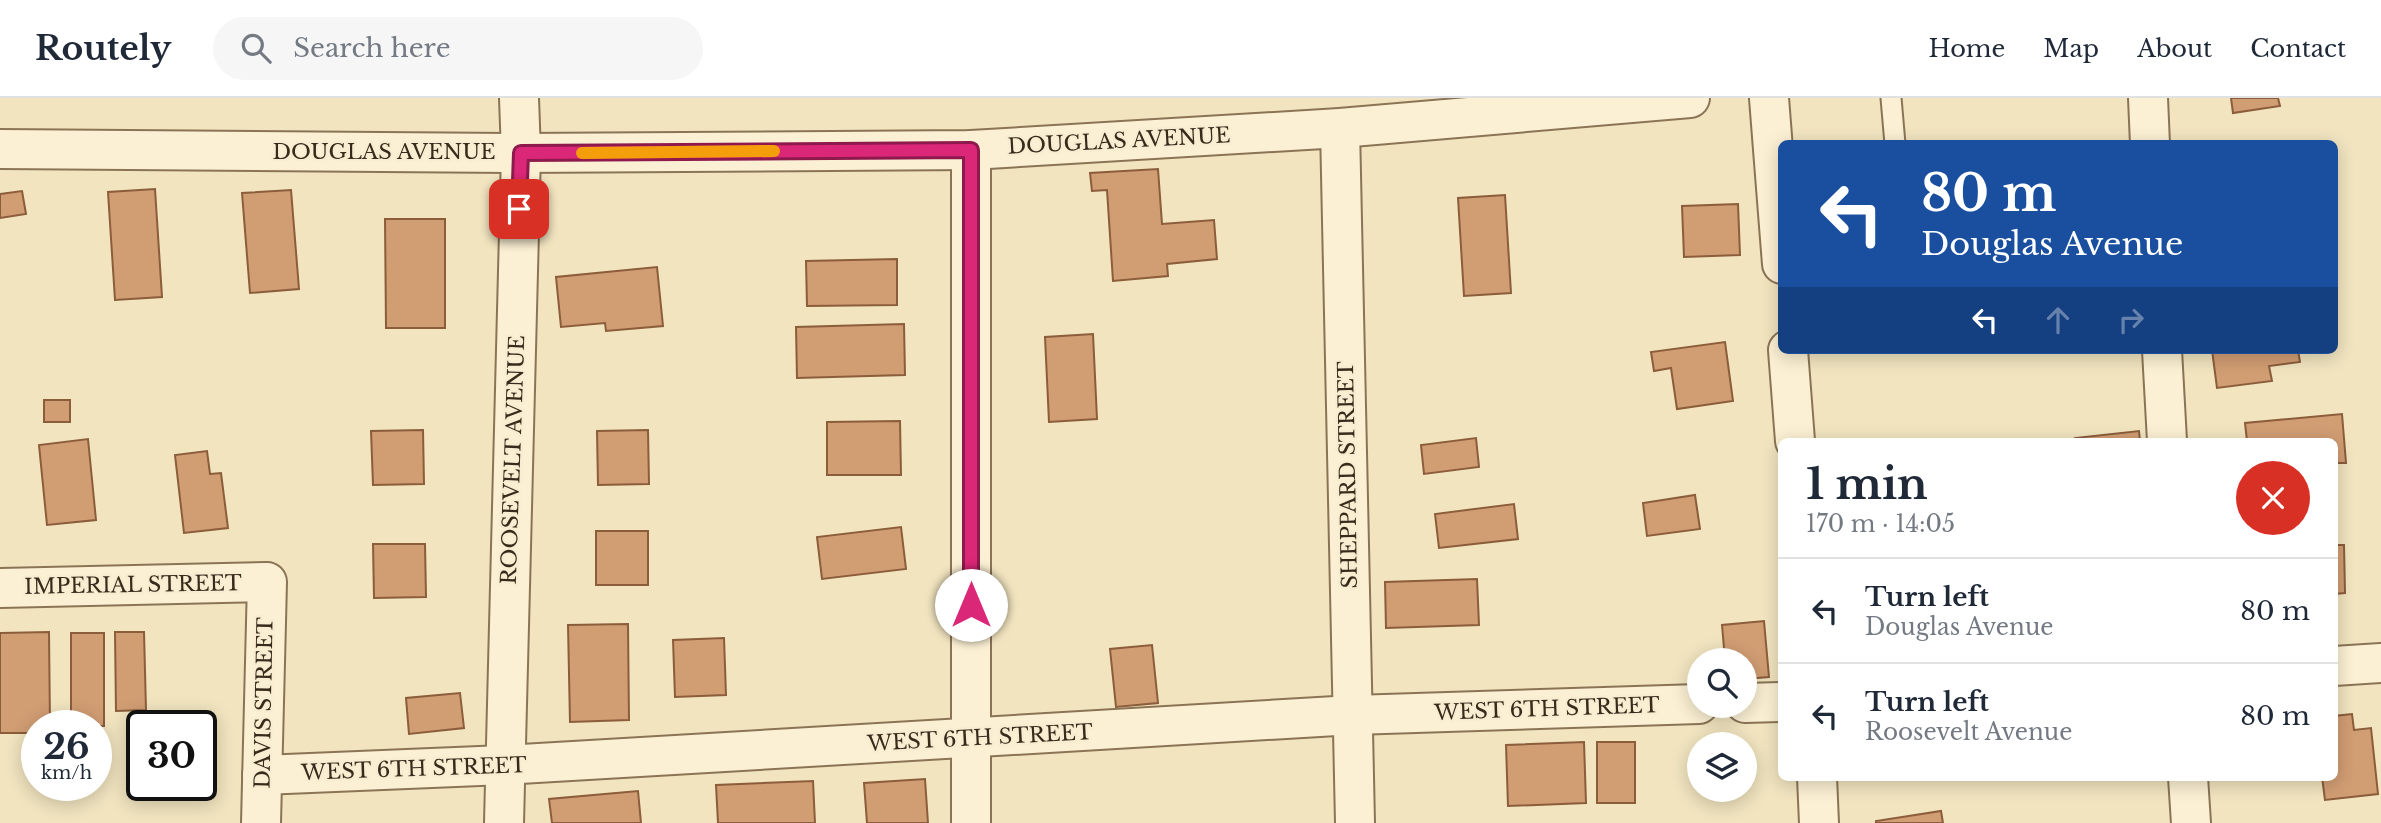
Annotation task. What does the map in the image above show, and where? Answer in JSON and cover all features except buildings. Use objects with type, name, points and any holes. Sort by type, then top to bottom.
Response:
[{"type":"street","name":"ROOSEVELT AVENUE","points":[[504,823],[521,153],[519,98]]},
{"type":"street","name":"DOUGLAS AVENUE","points":[[0,149],[521,153],[971,150],[1340,128],[1690,98]]},
{"type":"street","points":[[1769,98],[1778,213]]},
{"type":"street","points":[[2148,98],[2150,140]]},
{"type":"street","name":"SHEPPARD STREET","points":[[1340,128],[1355,823]]},
{"type":"street","points":[[971,150],[971,823]]},
{"type":"street","points":[[1788,354],[1795,438]]},
{"type":"street","points":[[2162,354],[2167,438]]},
{"type":"street","name":"IMPERIAL STREET","points":[[0,588],[267,582]]},
{"type":"street","name":"DAVIS STREET","points":[[261,823],[267,582]]},
{"type":"street","points":[[2338,666],[2381,663]]},
{"type":"street","points":[[1757,703],[1778,702]]},
{"type":"street","name":"WEST 6TH STREET","points":[[262,775],[504,765],[1353,715],[1687,704]]},
{"type":"street","points":[[1817,781],[1819,823]]},
{"type":"street","points":[[2188,781],[2192,823]]},
{"type":"lane","points":[[1891,98],[1895,140]]},
{"type":"slow traffic","points":[[582,153],[774,151]]},
{"type":"route","points":[[519,209],[521,153],[971,150],[971,605]]}]
